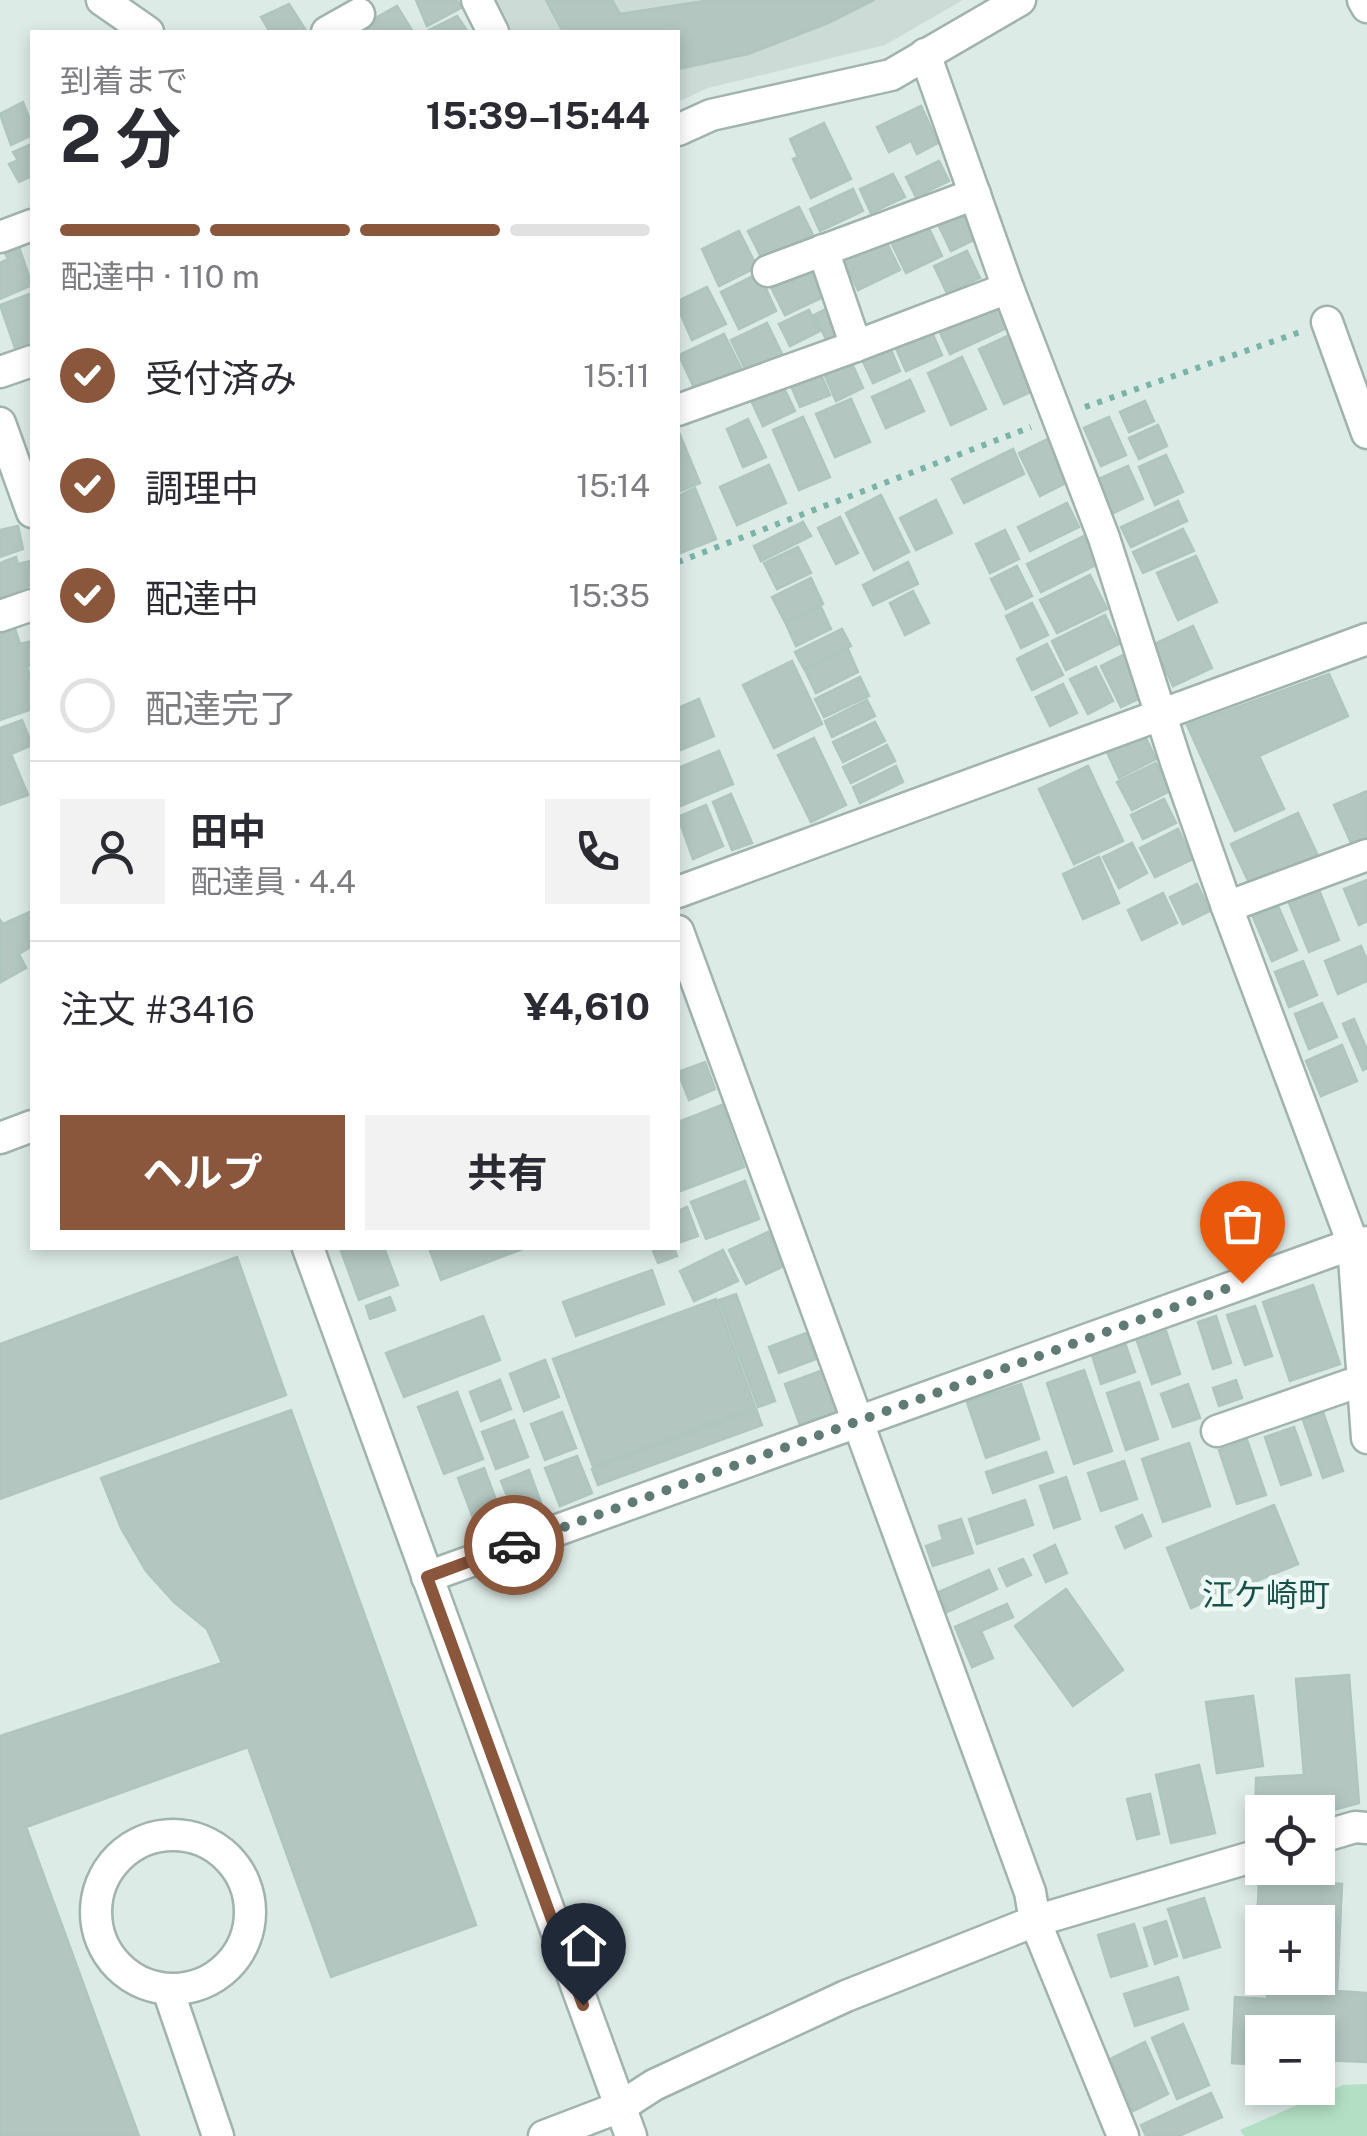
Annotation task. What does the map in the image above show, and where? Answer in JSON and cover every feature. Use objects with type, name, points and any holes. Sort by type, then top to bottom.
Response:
[{"type":"street","points":[[102,0],[145,30]]},
{"type":"street","points":[[477,0],[492,30]]},
{"type":"street","points":[[680,129],[711,116],[892,75],[1020,0]]},
{"type":"street","points":[[1362,0],[1367,7]]},
{"type":"street","points":[[331,30],[360,14]]},
{"type":"street","points":[[925,54],[1008,288],[1104,538],[1172,753],[1227,908],[1360,1243],[1362,1383],[1367,1438]]},
{"type":"street","points":[[768,271],[975,194]]},
{"type":"street","points":[[0,237],[30,226]]},
{"type":"street","points":[[823,250],[856,346]]},
{"type":"street","points":[[680,409],[1008,288]]},
{"type":"street","points":[[1327,322],[1367,433]]},
{"type":"street","points":[[0,372],[30,362]]},
{"type":"street","points":[[0,422],[30,501]]},
{"type":"street","points":[[0,616],[30,606]]},
{"type":"street","points":[[680,891],[1367,638]]},
{"type":"street","points":[[1227,908],[1367,856]]},
{"type":"street","points":[[680,935],[1030,1892],[1035,1921],[1123,2136]]},
{"type":"street","points":[[0,1138],[30,1127]]},
{"type":"street","points":[[427,1577],[1360,1243]]},
{"type":"street","points":[[309,1250],[631,2136]]},
{"type":"street","points":[[1218,1431],[1348,1384],[1362,1383]]},
{"type":"street","points":[[1335,1833],[1367,1828]]},
{"type":"street","points":[[172,1834],[198,1839],[222,1852],[240,1872],[250,1898],[250,1925],[241,1950],[224,1971],[201,1985],[168,1990],[142,1984],[120,1968],[104,1946],[96,1920],[98,1893],[118,1858],[140,1842],[172,1834]]},
{"type":"street","points":[[544,2136],[620,2107],[654,2085],[846,1996],[1035,1921],[1245,1859]]},
{"type":"street","points":[[168,1990],[218,2136]]},
{"type":"path","points":[[680,561],[1058,416],[1327,322]]},
{"type":"shaded area","points":[[494,0],[963,0],[885,45],[708,88],[680,101],[680,30],[510,30]]},
{"type":"green space","points":[[1367,2084],[1367,2136],[1244,2136],[1240,2130],[1297,2105],[1335,2105],[1335,2088]]},
{"type":"building","points":[[416,0],[457,0],[461,8],[427,26]]},
{"type":"building","points":[[546,0],[612,0],[620,14],[711,0],[874,0],[828,23],[748,54],[680,69],[680,30],[562,30]]},
{"type":"building","points":[[289,4],[305,29],[269,30],[261,17]]},
{"type":"building","points":[[397,6],[412,30],[369,30],[365,24]]},
{"type":"building","points":[[457,16],[467,30],[429,30]]},
{"type":"building","points":[[23,102],[30,121],[30,136],[11,145],[0,114]]},
{"type":"building","points":[[921,106],[938,143],[917,154],[911,141],[889,152],[877,127]]},
{"type":"building","points":[[824,123],[851,179],[811,198],[793,159],[798,157],[790,139]]},
{"type":"building","points":[[30,145],[30,177],[19,182],[9,164],[18,160],[13,152]]},
{"type":"building","points":[[939,161],[949,181],[916,197],[906,177]]},
{"type":"building","points":[[893,174],[905,197],[871,213],[860,189]]},
{"type":"building","points":[[853,189],[863,211],[820,231],[810,209]]},
{"type":"building","points":[[799,207],[813,235],[762,259],[748,231]]},
{"type":"building","points":[[963,212],[976,239],[951,251],[938,224]]},
{"type":"building","points":[[927,224],[942,256],[906,273],[891,242]]},
{"type":"building","points":[[739,231],[757,267],[719,286],[702,249]]},
{"type":"building","points":[[886,241],[900,270],[858,290],[844,261]]},
{"type":"building","points":[[18,244],[30,286],[0,299],[0,263],[8,259],[3,249]]},
{"type":"building","points":[[967,251],[980,278],[947,293],[934,266]]},
{"type":"building","points":[[817,265],[830,294],[785,315],[771,287]]},
{"type":"building","points":[[759,273],[776,311],[739,329],[721,292]]},
{"type":"building","points":[[707,287],[726,324],[692,340],[680,313],[680,300]]},
{"type":"building","points":[[30,294],[30,342],[15,348],[0,305]]},
{"type":"building","points":[[995,301],[1007,328],[950,354],[937,326]]},
{"type":"building","points":[[832,306],[845,332],[827,341],[814,315]]},
{"type":"building","points":[[809,310],[820,331],[790,346],[779,324]]},
{"type":"building","points":[[927,321],[942,355],[906,371],[891,337]]},
{"type":"building","points":[[767,323],[783,356],[747,373],[731,340]]},
{"type":"building","points":[[724,334],[743,372],[697,394],[680,355]]},
{"type":"building","points":[[1012,334],[1037,389],[1004,404],[979,349]]},
{"type":"building","points":[[888,343],[900,371],[873,383],[860,355]]},
{"type":"building","points":[[849,357],[863,388],[836,401],[822,369]]},
{"type":"building","points":[[962,357],[986,409],[951,425],[928,373]]},
{"type":"building","points":[[817,366],[830,395],[800,407],[788,379]]},
{"type":"building","points":[[910,380],[924,411],[886,428],[872,397]]},
{"type":"building","points":[[781,382],[795,411],[763,426],[749,396]]},
{"type":"building","points":[[851,399],[870,442],[835,457],[816,414]]},
{"type":"building","points":[[1145,401],[1154,421],[1129,432],[1120,412]]},
{"type":"building","points":[[803,417],[830,477],[799,490],[773,430]]},
{"type":"building","points":[[1109,417],[1126,455],[1101,466],[1084,428]]},
{"type":"building","points":[[748,419],[766,457],[743,467],[727,429]]},
{"type":"building","points":[[1158,425],[1167,446],[1139,459],[1129,438]]},
{"type":"building","points":[[680,435],[700,483],[680,491]]},
{"type":"building","points":[[1050,438],[1070,481],[1040,496],[1019,453]]},
{"type":"building","points":[[1013,449],[1024,474],[964,503],[952,479]]},
{"type":"building","points":[[1166,455],[1183,492],[1155,505],[1139,467]]},
{"type":"building","points":[[769,465],[786,503],[737,525],[720,487]]},
{"type":"building","points":[[1128,466],[1143,499],[1107,516],[1092,482]]},
{"type":"building","points":[[695,488],[716,539],[680,553],[680,495]]},
{"type":"building","points":[[881,495],[909,552],[874,570],[846,513]]},
{"type":"building","points":[[936,500],[952,533],[916,550],[900,518]]},
{"type":"building","points":[[1178,501],[1187,521],[1131,547],[1121,527]]},
{"type":"building","points":[[1067,503],[1079,527],[1030,551],[1018,527]]},
{"type":"building","points":[[840,517],[858,553],[836,564],[818,528]]},
{"type":"building","points":[[803,522],[811,536],[761,561],[754,546]]},
{"type":"building","points":[[18,526],[23,549],[0,557],[0,530]]},
{"type":"building","points":[[1183,529],[1194,551],[1143,573],[1133,552]]},
{"type":"building","points":[[1005,530],[1019,559],[990,573],[976,544]]},
{"type":"building","points":[[1084,536],[1098,564],[1041,592],[1027,564]]},
{"type":"building","points":[[798,547],[811,573],[777,589],[764,563]]},
{"type":"building","points":[[1196,556],[1217,602],[1178,620],[1157,573]]},
{"type":"building","points":[[16,557],[18,564],[30,561],[30,586],[18,590],[20,596],[0,600],[0,563]]},
{"type":"building","points":[[908,562],[918,584],[873,605],[863,585]]},
{"type":"building","points":[[1017,566],[1032,596],[1006,609],[991,579]]},
{"type":"building","points":[[1090,575],[1107,609],[1057,633],[1040,600]]},
{"type":"building","points":[[811,578],[823,604],[785,622],[772,597]]},
{"type":"building","points":[[913,591],[929,623],[905,635],[890,603]]},
{"type":"building","points":[[1032,603],[1048,635],[1021,648],[1006,616]]},
{"type":"building","points":[[821,607],[831,629],[796,646],[786,624]]},
{"type":"building","points":[[1105,615],[1119,644],[1066,670],[1052,641]]},
{"type":"building","points":[[1193,626],[1212,668],[1173,686],[1154,644]]},
{"type":"building","points":[[15,629],[20,644],[30,642],[30,710],[0,720],[0,634]]},
{"type":"building","points":[[842,629],[851,646],[804,669],[795,652]]},
{"type":"building","points":[[1047,644],[1063,675],[1032,690],[1017,659]]},
{"type":"building","points":[[848,649],[858,672],[816,693],[805,670]]},
{"type":"building","points":[[1127,653],[1147,695],[1121,707],[1101,666]]},
{"type":"building","points":[[792,661],[822,724],[774,748],[743,685]]},
{"type":"building","points":[[1096,667],[1113,701],[1088,714],[1070,679]]},
{"type":"building","points":[[1329,674],[1348,716],[1259,756],[1284,809],[1235,831],[1187,725]]},
{"type":"building","points":[[860,677],[869,696],[824,717],[815,699]]},
{"type":"building","points":[[1063,684],[1077,713],[1050,726],[1036,697]]},
{"type":"building","points":[[699,699],[714,736],[680,750],[680,707]]},
{"type":"building","points":[[867,700],[875,716],[832,737],[825,721]]},
{"type":"building","points":[[22,720],[30,746],[11,754],[28,795],[0,805],[0,728]]},
{"type":"building","points":[[875,722],[885,741],[843,762],[833,742]]},
{"type":"building","points":[[1144,734],[1156,759],[1119,778],[1107,752]]},
{"type":"building","points":[[814,738],[846,805],[811,822],[778,755]]},
{"type":"building","points":[[887,745],[895,761],[851,783],[843,767]]},
{"type":"building","points":[[719,751],[733,784],[680,806],[680,767]]},
{"type":"building","points":[[1156,763],[1170,791],[1132,810],[1117,782]]},
{"type":"building","points":[[896,766],[903,782],[860,803],[853,787]]},
{"type":"building","points":[[1088,766],[1123,841],[1074,864],[1039,789]]},
{"type":"building","points":[[1367,791],[1367,841],[1353,847],[1334,805]]},
{"type":"building","points":[[731,794],[752,843],[732,850],[713,802]]},
{"type":"building","points":[[1164,799],[1176,823],[1143,839],[1131,815]]},
{"type":"building","points":[[706,805],[723,846],[693,859],[680,816]]},
{"type":"building","points":[[1298,813],[1318,856],[1251,887],[1231,844]]},
{"type":"building","points":[[1178,829],[1193,859],[1155,877],[1140,848]]},
{"type":"building","points":[[1132,843],[1147,873],[1119,888],[1103,857]]},
{"type":"building","points":[[1099,857],[1119,903],[1083,919],[1063,874]]},
{"type":"building","points":[[1367,880],[1367,921],[1359,925],[1344,889]]},
{"type":"building","points":[[1197,884],[1210,911],[1183,924],[1170,897]]},
{"type":"building","points":[[1319,890],[1339,940],[1309,952],[1289,903]]},
{"type":"building","points":[[1163,893],[1177,923],[1142,940],[1128,910]]},
{"type":"building","points":[[1278,906],[1297,950],[1272,961],[1253,917]]},
{"type":"building","points":[[30,912],[30,947],[19,954],[26,968],[1,982],[0,920],[3,924]]},
{"type":"building","points":[[1361,946],[1367,960],[1367,981],[1338,994],[1325,961]]},
{"type":"building","points":[[1303,961],[1317,995],[1289,1007],[1275,972]]},
{"type":"building","points":[[1322,1003],[1337,1037],[1309,1049],[1295,1014]]},
{"type":"building","points":[[1354,1019],[1367,1050],[1367,1068],[1363,1070],[1343,1024]]},
{"type":"building","points":[[1342,1045],[1357,1081],[1321,1096],[1306,1061]]},
{"type":"building","points":[[705,1062],[715,1089],[689,1100],[680,1071]]},
{"type":"building","points":[[722,1105],[744,1167],[680,1191],[680,1121]]},
{"type":"building","points":[[745,1181],[759,1219],[706,1239],[691,1202]]},
{"type":"building","points":[[687,1207],[698,1236],[681,1242],[680,1239],[680,1210]]},
{"type":"building","points":[[768,1232],[784,1266],[746,1284],[729,1250]]},
{"type":"building","points":[[341,1250],[385,1250],[398,1285],[359,1300]]},
{"type":"building","points":[[430,1250],[520,1250],[441,1280]]},
{"type":"building","points":[[653,1250],[675,1250],[677,1256],[658,1263]]},
{"type":"building","points":[[723,1250],[738,1281],[694,1301],[680,1271]]},
{"type":"building","points":[[237,1257],[286,1395],[0,1499],[0,1344]]},
{"type":"building","points":[[652,1270],[664,1304],[576,1336],[563,1302]]},
{"type":"building","points":[[1313,1285],[1340,1364],[1290,1381],[1263,1302]]},
{"type":"building","points":[[736,1294],[775,1401],[758,1407],[719,1300]]},
{"type":"building","points":[[390,1297],[395,1310],[370,1319],[366,1306]]},
{"type":"building","points":[[716,1299],[755,1407],[593,1467],[553,1359]]},
{"type":"building","points":[[1255,1306],[1272,1356],[1245,1365],[1227,1315]]},
{"type":"building","points":[[483,1316],[500,1360],[404,1397],[386,1353]]},
{"type":"building","points":[[1216,1316],[1231,1363],[1213,1369],[1198,1322]]},
{"type":"building","points":[[1166,1331],[1180,1374],[1152,1384],[1137,1341]]},
{"type":"building","points":[[806,1333],[816,1359],[779,1373],[769,1347]]},
{"type":"building","points":[[1125,1343],[1135,1372],[1101,1384],[1092,1355]]},
{"type":"building","points":[[545,1360],[559,1397],[524,1411],[510,1374]]},
{"type":"building","points":[[823,1370],[838,1411],[800,1425],[785,1384]]},
{"type":"building","points":[[1084,1370],[1112,1451],[1074,1464],[1047,1383]]},
{"type":"building","points":[[500,1380],[511,1409],[481,1421],[470,1392]]},
{"type":"building","points":[[1236,1380],[1242,1398],[1219,1406],[1213,1388]]},
{"type":"building","points":[[1139,1382],[1158,1439],[1126,1450],[1107,1393]]},
{"type":"building","points":[[1021,1384],[1039,1439],[986,1458],[967,1402]]},
{"type":"building","points":[[1188,1384],[1200,1418],[1173,1427],[1161,1394]]},
{"type":"building","points":[[457,1392],[483,1459],[444,1474],[418,1407]]},
{"type":"building","points":[[756,1409],[762,1425],[598,1485],[592,1469]]},
{"type":"building","points":[[291,1410],[476,1925],[331,1977],[248,1747],[26,1827],[139,2136],[0,2136],[0,1736],[222,1663],[207,1629],[174,1602],[146,1571],[121,1528],[101,1478]]},
{"type":"building","points":[[562,1412],[576,1448],[545,1460],[531,1424]]},
{"type":"building","points":[[1323,1412],[1343,1471],[1323,1478],[1303,1420]]},
{"type":"building","points":[[514,1420],[528,1457],[496,1469],[482,1432]]},
{"type":"building","points":[[1294,1427],[1311,1475],[1281,1485],[1265,1437]]},
{"type":"building","points":[[1247,1440],[1266,1495],[1237,1504],[1219,1450]]},
{"type":"building","points":[[1189,1443],[1210,1506],[1163,1522],[1142,1459]]},
{"type":"building","points":[[1046,1452],[1053,1472],[993,1493],[986,1472]]},
{"type":"building","points":[[577,1456],[592,1493],[560,1506],[545,1468]]},
{"type":"building","points":[[1124,1461],[1137,1499],[1101,1511],[1088,1473]]},
{"type":"building","points":[[484,1468],[504,1521],[478,1531],[458,1478]]},
{"type":"building","points":[[529,1470],[544,1511],[517,1521],[501,1481]]},
{"type":"building","points":[[1066,1477],[1080,1519],[1054,1528],[1040,1486]]},
{"type":"building","points":[[1025,1500],[1033,1525],[977,1544],[969,1519]]},
{"type":"building","points":[[1274,1505],[1298,1564],[1191,1608],[1167,1548]]},
{"type":"building","points":[[1142,1515],[1151,1536],[1125,1548],[1116,1527]]},
{"type":"building","points":[[961,1519],[973,1553],[933,1566],[926,1546],[943,1540],[939,1526]]},
{"type":"building","points":[[1055,1545],[1067,1573],[1046,1582],[1034,1555]]},
{"type":"building","points":[[1023,1559],[1031,1575],[1007,1586],[999,1569]]},
{"type":"building","points":[[989,1570],[997,1589],[947,1612],[939,1592]]},
{"type":"building","points":[[1066,1589],[1123,1670],[1073,1706],[1015,1626]]},
{"type":"building","points":[[1007,1604],[1013,1617],[981,1631],[993,1658],[972,1667],[955,1627]]},
{"type":"building","points":[[1349,1675],[1359,1803],[1335,1809],[1335,1795],[1256,1795],[1256,1778],[1304,1775],[1296,1679]]},
{"type":"building","points":[[1253,1696],[1263,1766],[1217,1773],[1206,1702]]},
{"type":"building","points":[[1199,1765],[1215,1833],[1171,1843],[1156,1775]]},
{"type":"building","points":[[1150,1794],[1159,1834],[1137,1839],[1127,1799]]},
{"type":"building","points":[[1342,1884],[1337,1991],[1367,1993],[1367,2062],[1335,2061],[1335,2015],[1245,2015],[1245,2064],[1232,2063],[1235,1997],[1335,1995],[1335,1905],[1258,1905],[1259,1885]]},
{"type":"building","points":[[1204,1898],[1220,1947],[1184,1958],[1168,1909]]},
{"type":"building","points":[[1166,1921],[1177,1956],[1155,1964],[1144,1928]]},
{"type":"building","points":[[1134,1924],[1147,1966],[1111,1977],[1098,1935]]},
{"type":"building","points":[[1178,1977],[1188,2009],[1135,2026],[1124,1994]]},
{"type":"building","points":[[1183,2024],[1209,2085],[1177,2099],[1152,2038]]},
{"type":"building","points":[[1145,2042],[1168,2094],[1133,2111],[1110,2059]]},
{"type":"building","points":[[1211,2093],[1222,2117],[1179,2136],[1146,2136],[1141,2125]]},
{"type":"way so far","points":[[514,1545],[1242,1283]]},
{"type":"district","name":"江ケ崎町","points":[[1266,1594]]},
{"type":"route","points":[[514,1545],[427,1577],[583,2005]]}]
